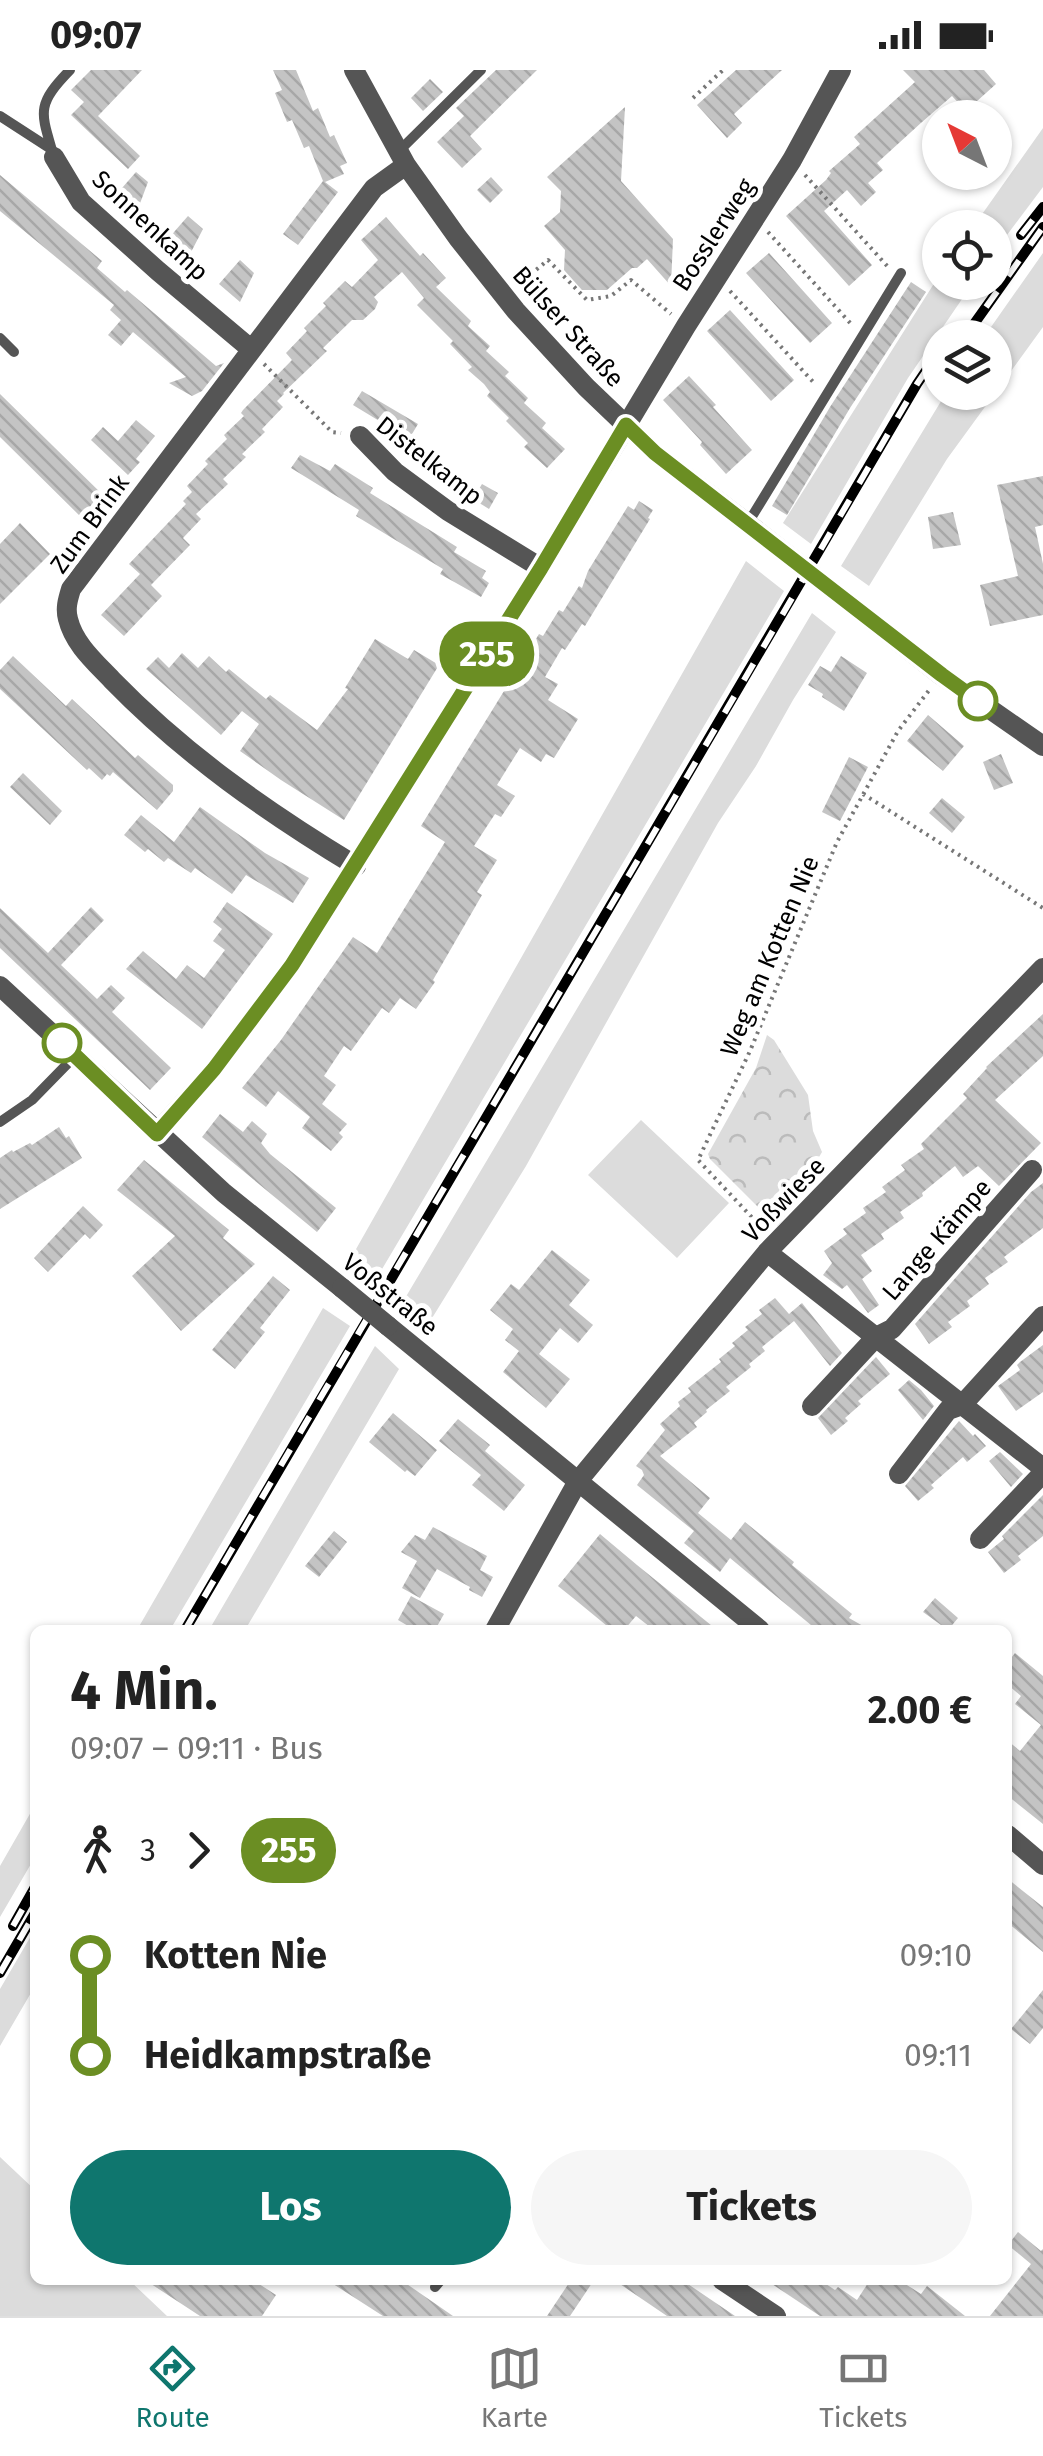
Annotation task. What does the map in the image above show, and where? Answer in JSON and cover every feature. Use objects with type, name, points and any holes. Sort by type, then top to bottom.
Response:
[{"type":"street","name":"Bülser Straße","points":[[354,70],[402,158],[458,238],[586,387],[655,453],[942,675],[1043,746]]},
{"type":"street","name":"Bosslerweg","points":[[157,1134],[214,1069],[292,965],[356,866],[792,160],[841,70]]},
{"type":"street","name":"Sonnenkamp","points":[[53,153],[80,202],[251,349]]},
{"type":"street","name":"Zum Brink","points":[[356,866],[278,818],[174,740],[88,656],[68,622],[67,601],[72,589],[251,349],[374,188],[402,158]]},
{"type":"street","name":"Distelkamp","points":[[360,436],[396,472],[448,511],[541,568]]},
{"type":"street","name":"Voßwiese","points":[[498,1625],[578,1481],[771,1248],[1043,968]]},
{"type":"street","name":"Voßstraße","points":[[0,986],[224,1193],[754,1625]]},
{"type":"street","name":"Lange Kämpe","points":[[812,1406],[876,1337],[892,1329],[1032,1170]]},
{"type":"street","points":[[771,1248],[1043,1471],[980,1539]]},
{"type":"street","points":[[899,1474],[948,1410],[962,1405],[1043,1316]]},
{"type":"street","points":[[1012,1839],[1043,1865]]},
{"type":"street","points":[[730,2285],[776,2316]]},
{"type":"lane","name":"Sonnenkamp","points":[[53,153],[42,115],[49,91],[70,70]]},
{"type":"lane","points":[[402,158],[482,70]]},
{"type":"lane","points":[[0,116],[53,153]]},
{"type":"lane","points":[[748,524],[899,275]]},
{"type":"lane","points":[[0,338],[14,352]]},
{"type":"lane","points":[[0,1122],[32,1100],[75,1056]]},
{"type":"path","points":[[693,98],[723,70]]},
{"type":"path","points":[[792,160],[899,275]]},
{"type":"path","points":[[754,217],[862,336]]},
{"type":"path","points":[[504,296],[548,260],[587,300],[611,296],[630,280],[686,326]]},
{"type":"path","points":[[717,276],[826,396]]},
{"type":"path","name":"Distelkamp","points":[[251,349],[332,432],[360,436]]},
{"type":"path","name":"Weg am Kotten Nie","points":[[771,1248],[698,1160],[750,1051],[837,842],[898,730],[942,675]]},
{"type":"path","points":[[863,794],[1043,908]]},
{"type":"green space","points":[[1043,128],[1043,187],[1012,228],[1012,210],[985,210],[999,190],[1012,190],[1012,172]]},
{"type":"green space","points":[[1043,253],[1043,327],[1012,370],[1012,320],[996,320]]},
{"type":"green space","points":[[924,300],[961,300],[948,320],[922,320],[922,358],[811,544],[783,523]]},
{"type":"green space","points":[[936,410],[983,410],[947,459],[869,586],[841,566]]},
{"type":"green space","points":[[746,561],[784,591],[372,1286],[347,1265]]},
{"type":"green space","points":[[812,613],[836,632],[718,823],[526,1166],[429,1323],[401,1305]]},
{"type":"green space","points":[[767,1035],[808,1095],[813,1131],[822,1152],[777,1226],[708,1154],[756,1068]]},
{"type":"green space","points":[[641,1120],[729,1203],[677,1258],[588,1175]]},
{"type":"green space","points":[[323,1308],[350,1326],[173,1625],[140,1625]]},
{"type":"green space","points":[[375,1346],[399,1369],[248,1625],[212,1625]]},
{"type":"green space","points":[[30,1814],[30,1866],[0,1917],[0,1866]]},
{"type":"green space","points":[[30,1938],[30,1995],[0,2046],[0,1989]]},
{"type":"green space","points":[[0,2157],[30,2185],[30,2285],[134,2285],[167,2316],[0,2316]]},
{"type":"building","points":[[91,70],[142,70],[98,116],[140,156],[128,169],[71,115],[84,102],[71,90]]},
{"type":"building","points":[[273,70],[296,70],[313,111],[318,108],[347,163],[340,166],[344,174],[325,182],[338,192],[298,245],[283,234],[323,181],[309,146],[304,148],[292,120],[287,122],[275,93],[282,90]]},
{"type":"building","points":[[496,70],[537,70],[470,136],[482,149],[462,168],[437,142],[464,116],[456,108]]},
{"type":"building","points":[[736,70],[782,70],[734,114],[742,123],[727,138],[697,105]]},
{"type":"building","points":[[903,70],[984,70],[996,84],[978,100],[956,100],[952,96],[947,100],[922,100],[922,122],[877,163],[883,170],[868,183],[876,192],[861,206],[847,190],[824,211],[872,265],[849,286],[786,216],[860,144],[854,137],[915,82]]},
{"type":"building","points":[[430,79],[443,92],[423,111],[411,98]]},
{"type":"building","points":[[625,107],[621,181],[673,239],[671,286],[647,259],[607,290],[582,290],[564,270],[565,250],[544,226],[560,212],[561,191],[547,177]]},
{"type":"building","points":[[136,172],[148,182],[136,214],[115,196]]},
{"type":"building","points":[[0,175],[102,261],[97,268],[125,292],[216,366],[224,363],[202,391],[192,396],[169,383],[186,377],[133,332],[121,346],[108,335],[121,320],[110,310],[114,305],[0,211]]},
{"type":"building","points":[[491,177],[503,190],[490,203],[477,190]]},
{"type":"building","points":[[188,216],[203,229],[188,258],[167,240]]},
{"type":"building","points":[[386,217],[420,256],[423,253],[446,278],[436,287],[471,321],[468,326],[490,346],[486,351],[509,372],[505,376],[528,398],[524,403],[546,423],[542,428],[565,449],[547,468],[524,447],[528,443],[487,396],[490,392],[468,370],[472,367],[450,344],[453,341],[417,305],[424,298],[402,272],[374,297],[378,302],[375,309],[363,320],[352,320],[323,348],[327,351],[283,393],[277,401],[283,407],[242,454],[246,457],[223,479],[228,484],[196,514],[201,519],[183,538],[190,545],[151,585],[162,596],[124,636],[101,615],[140,574],[129,564],[186,504],[183,501],[192,492],[187,486],[227,439],[224,435],[244,416],[243,410],[292,360],[286,353],[326,306],[323,303],[345,281],[352,287],[378,260],[361,240]]},
{"type":"building","points":[[769,253],[832,323],[810,343],[746,273]]},
{"type":"building","points":[[240,260],[254,273],[240,302],[219,284]]},
{"type":"building","points":[[911,282],[922,289],[922,298],[850,408],[787,515],[772,506]]},
{"type":"building","points":[[730,310],[794,380],[771,401],[707,331]]},
{"type":"building","points":[[689,376],[752,450],[726,474],[663,400]]},
{"type":"building","points":[[362,391],[418,424],[409,439],[353,405]]},
{"type":"building","points":[[0,394],[105,497],[83,519],[0,437]]},
{"type":"building","points":[[136,420],[155,436],[128,475],[91,440],[103,427],[118,441]]},
{"type":"building","points":[[300,455],[330,471],[335,464],[373,488],[370,493],[457,547],[454,552],[486,571],[482,578],[489,583],[481,597],[440,574],[443,569],[356,516],[359,510],[291,468]]},
{"type":"building","points":[[1043,476],[1043,525],[1035,527],[1043,564],[1043,615],[990,626],[980,585],[1018,576],[997,485]]},
{"type":"building","points":[[482,484],[498,493],[489,509],[473,499]]},
{"type":"building","points":[[639,501],[653,510],[650,519],[585,626],[582,624],[565,650],[562,648],[545,677],[558,684],[548,700],[578,719],[554,758],[546,754],[541,762],[520,748],[497,785],[515,796],[501,817],[495,814],[474,846],[497,860],[477,892],[482,895],[435,982],[416,1009],[400,998],[389,1013],[382,1008],[351,1051],[344,1046],[324,1076],[336,1085],[322,1104],[347,1124],[339,1133],[343,1137],[331,1151],[302,1128],[310,1117],[278,1091],[266,1107],[242,1088],[353,937],[377,953],[445,842],[421,826],[539,634],[543,636],[559,610],[563,612],[579,586],[582,588],[588,571],[628,506],[634,510]]},
{"type":"building","points":[[953,512],[961,545],[933,549],[928,517]]},
{"type":"building","points":[[20,523],[50,554],[0,604],[0,544]]},
{"type":"building","points":[[375,639],[408,659],[414,650],[439,665],[344,820],[240,751],[259,724],[242,711],[221,735],[146,669],[158,657],[169,668],[182,653],[198,668],[209,656],[226,672],[229,669],[266,699],[270,695],[317,730],[348,689],[345,688]]},
{"type":"building","points":[[13,656],[66,706],[72,699],[135,758],[138,755],[173,785],[173,791],[157,810],[113,772],[102,780],[87,770],[0,689],[0,670]]},
{"type":"building","points":[[841,656],[867,673],[844,711],[808,685],[820,666],[831,672]]},
{"type":"building","points":[[928,715],[964,746],[943,771],[907,741]]},
{"type":"building","points":[[1001,754],[1013,783],[994,790],[983,762]]},
{"type":"building","points":[[849,757],[868,767],[840,821],[822,812]]},
{"type":"building","points":[[23,773],[62,811],[50,825],[10,787]]},
{"type":"building","points":[[942,798],[965,817],[952,833],[929,813]]},
{"type":"building","points":[[200,807],[265,853],[309,878],[293,903],[246,875],[232,894],[195,868],[191,873],[168,858],[164,862],[124,835],[141,815],[174,842]]},
{"type":"building","points":[[227,902],[273,934],[202,1029],[126,969],[143,951],[176,979],[187,965],[204,978],[225,950],[213,941],[222,929],[213,922]]},
{"type":"building","points":[[91,907],[104,920],[61,965],[97,999],[111,985],[125,998],[112,1012],[171,1068],[150,1090],[0,948],[0,908],[48,953]]},
{"type":"building","points":[[1043,1014],[1043,1056],[995,1100],[1041,1143],[999,1186],[978,1166],[963,1177],[955,1166],[900,1212],[904,1218],[861,1255],[872,1271],[862,1279],[879,1305],[868,1313],[847,1285],[842,1289],[823,1275],[832,1263],[824,1251],[847,1234],[843,1229],[866,1213],[863,1208],[886,1192],[882,1187],[905,1170],[901,1165],[924,1149],[921,1144],[967,1098],[963,1094],[986,1067]]},
{"type":"building","points":[[220,1114],[243,1132],[252,1121],[267,1134],[261,1143],[270,1154],[336,1208],[317,1232],[202,1137]]},
{"type":"building","points":[[59,1127],[82,1158],[0,1209],[0,1158],[32,1145]]},
{"type":"building","points":[[144,1160],[229,1230],[223,1238],[255,1264],[181,1331],[132,1276],[175,1236],[117,1190]]},
{"type":"building","points":[[1043,1183],[1043,1228],[1004,1257],[1008,1262],[985,1278],[989,1284],[967,1301],[970,1306],[948,1322],[952,1327],[929,1344],[915,1324]]},
{"type":"building","points":[[83,1206],[103,1225],[90,1239],[85,1234],[48,1272],[34,1258]]},
{"type":"building","points":[[552,1250],[590,1280],[569,1305],[593,1325],[578,1343],[560,1328],[539,1354],[570,1379],[546,1408],[503,1372],[519,1351],[505,1340],[513,1329],[490,1310],[511,1284],[519,1290]]},
{"type":"building","points":[[273,1276],[290,1290],[260,1328],[265,1332],[235,1369],[212,1350]]},
{"type":"building","points":[[775,1298],[789,1314],[802,1303],[842,1353],[830,1366],[794,1321],[762,1347],[765,1351],[749,1364],[751,1367],[726,1387],[730,1391],[694,1423],[697,1427],[660,1456],[710,1498],[698,1513],[731,1540],[745,1522],[861,1625],[811,1625],[730,1558],[720,1572],[684,1543],[694,1531],[637,1485],[644,1475],[636,1466],[665,1430],[660,1424],[691,1392],[688,1388],[735,1346],[732,1343],[748,1330],[745,1327],[762,1314],[759,1310]]},
{"type":"building","points":[[1043,1345],[1043,1392],[1016,1411],[998,1386]]},
{"type":"building","points":[[876,1357],[890,1374],[858,1401],[861,1404],[845,1418],[848,1421],[831,1435],[818,1418]]},
{"type":"building","points":[[909,1380],[934,1406],[923,1420],[898,1390]]},
{"type":"building","points":[[393,1413],[437,1450],[415,1476],[369,1442]]},
{"type":"building","points":[[458,1419],[490,1445],[485,1451],[525,1485],[504,1511],[472,1485],[481,1475],[439,1441]]},
{"type":"building","points":[[959,1421],[986,1446],[967,1462],[963,1457],[918,1501],[905,1486]]},
{"type":"building","points":[[1000,1452],[1023,1474],[1011,1487],[989,1461]]},
{"type":"building","points":[[1043,1495],[1043,1536],[1004,1573],[988,1552]]},
{"type":"building","points":[[433,1527],[487,1556],[480,1570],[493,1577],[482,1597],[437,1569],[420,1598],[402,1588],[417,1561],[401,1552],[415,1535],[425,1540]]},
{"type":"building","points":[[334,1531],[347,1542],[319,1577],[305,1566]]},
{"type":"building","points":[[600,1534],[711,1625],[648,1625],[636,1616],[628,1625],[606,1625],[558,1586]]},
{"type":"building","points":[[411,1596],[444,1614],[438,1625],[406,1625],[398,1620]]},
{"type":"building","points":[[935,1598],[958,1618],[952,1625],[941,1625],[923,1612]]},
{"type":"building","points":[[1015,1653],[1043,1676],[1043,1824],[1012,1799],[1012,1744],[1020,1751],[1041,1725],[1015,1704],[1021,1696],[1012,1688]]},
{"type":"building","points":[[1012,1882],[1043,1907],[1043,1952],[1012,1926]]},
{"type":"building","points":[[1043,1990],[1043,2028],[1030,2044],[1012,2028]]},
{"type":"building","points":[[1018,2232],[1043,2249],[1043,2316],[990,2316],[1031,2264],[1012,2248]]},
{"type":"building","points":[[153,2285],[261,2285],[276,2295],[262,2316],[200,2316]]},
{"type":"building","points":[[335,2285],[408,2285],[453,2316],[383,2316]]},
{"type":"building","points":[[568,2285],[591,2285],[570,2316],[547,2316]]},
{"type":"building","points":[[621,2285],[689,2285],[735,2316],[667,2316]]},
{"type":"building","points":[[774,2285],[828,2285],[857,2300],[867,2285],[907,2285],[921,2294],[927,2286],[965,2316],[820,2316]]},
{"type":"railway","points":[[1021,235],[1043,207]]},
{"type":"railway","points":[[977,320],[1043,227]]},
{"type":"railway","points":[[188,1625],[922,377]]},
{"type":"railway","points":[[13,1926],[30,1896]]},
{"type":"railway","points":[[0,1973],[30,1922]]},
{"type":"bus line","name":"255","points":[[62,1043],[157,1134],[214,1069],[292,965],[626,425],[655,453],[978,701]]}]
